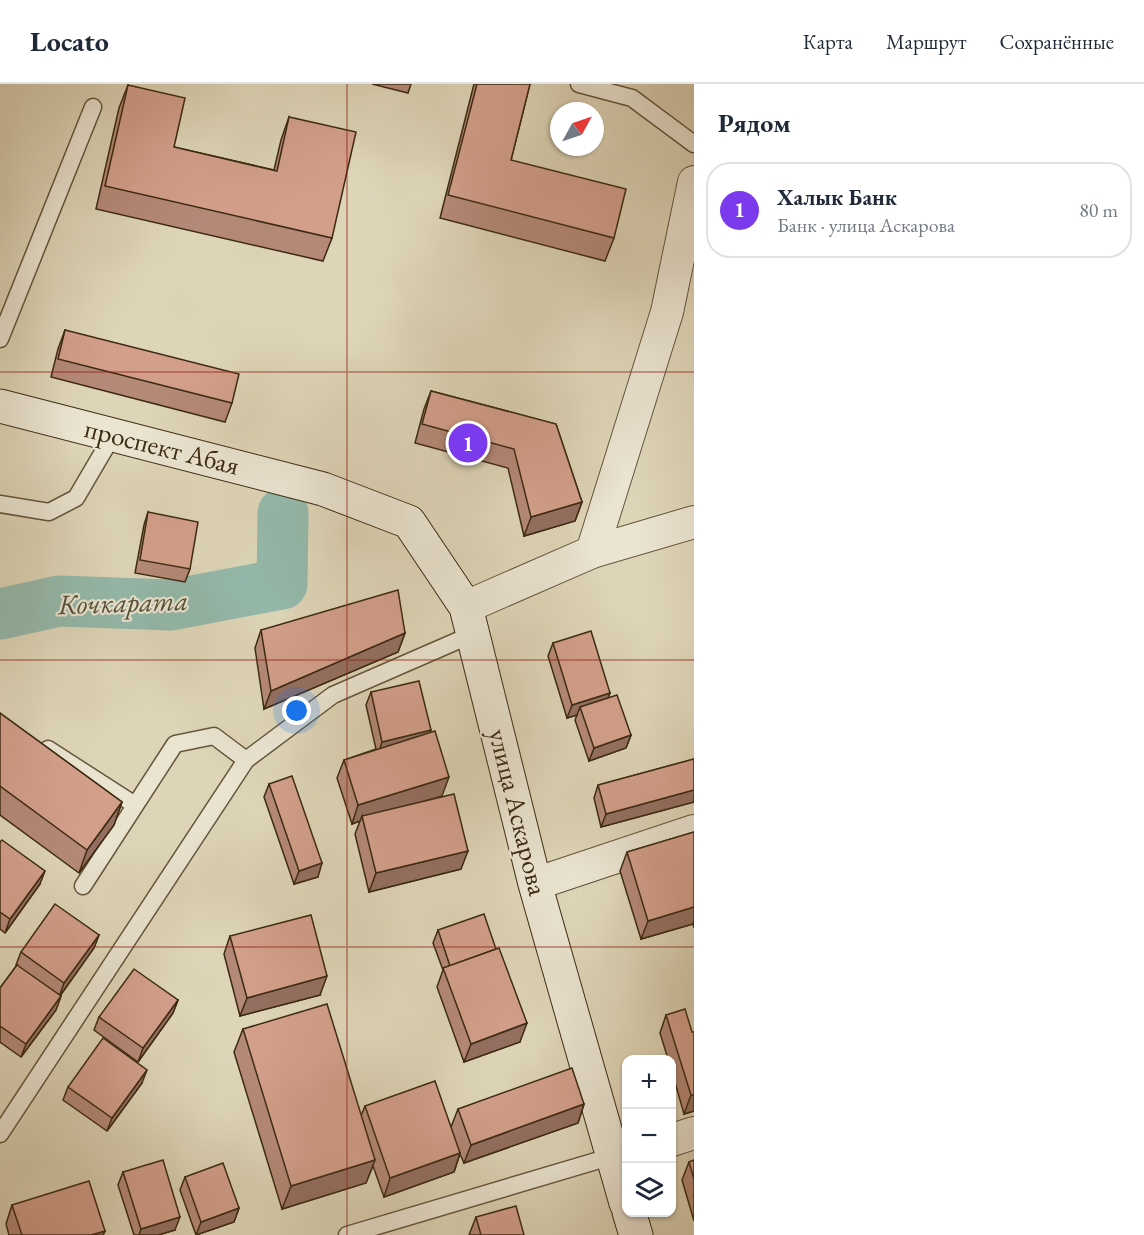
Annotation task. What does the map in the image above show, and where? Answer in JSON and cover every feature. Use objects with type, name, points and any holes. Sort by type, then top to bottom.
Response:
[{"type":"main road","name":"проспект Абая","points":[[0,406],[323,489]]},
{"type":"main road","name":"улица Аскарова","points":[[323,489],[409,522],[469,620],[535,884],[620,1155]]},
{"type":"main road","points":[[631,1217],[636,1235]]},
{"type":"street","points":[[592,552],[681,314],[694,182]]},
{"type":"street","points":[[469,620],[592,552],[694,522]]},
{"type":"street","points":[[535,884],[694,831]]},
{"type":"street","points":[[676,1139],[694,1133]]},
{"type":"lane","points":[[579,84],[634,91],[694,144]]},
{"type":"lane","points":[[0,339],[93,107]]},
{"type":"lane","points":[[0,504],[49,512],[76,498],[113,435]]},
{"type":"lane","points":[[0,1134],[246,760],[333,695],[469,620]]},
{"type":"lane","points":[[83,886],[175,744],[214,736],[246,760]]},
{"type":"lane","points":[[39,743],[135,805]]},
{"type":"lane","points":[[347,1235],[620,1155]]},
{"type":"building","points":[[477,84],[530,84],[511,160],[626,189],[614,238],[448,195]]},
{"type":"building","points":[[128,85],[185,98],[174,147],[277,171],[289,117],[356,132],[332,238],[105,186]]},
{"type":"building","points":[[65,330],[239,374],[232,403],[58,359]]},
{"type":"building","points":[[431,391],[556,424],[582,502],[531,517],[514,449],[422,424]]},
{"type":"building","points":[[148,512],[198,522],[190,569],[140,560]]},
{"type":"building","points":[[398,590],[405,633],[271,691],[261,630]]},
{"type":"building","points":[[591,631],[610,693],[572,705],[553,643]]},
{"type":"building","points":[[419,681],[431,730],[382,742],[371,692]]},
{"type":"building","points":[[617,695],[631,735],[594,748],[580,707]]},
{"type":"building","points":[[0,713],[122,802],[87,850],[0,786]]},
{"type":"building","points":[[435,731],[449,777],[358,805],[344,760]]},
{"type":"building","points":[[694,759],[694,790],[606,814],[598,785]]},
{"type":"building","points":[[292,776],[322,863],[299,871],[269,784]]},
{"type":"building","points":[[454,794],[468,851],[376,873],[362,816]]},
{"type":"building","points":[[694,832],[694,907],[648,921],[627,852]]},
{"type":"building","points":[[2,840],[45,871],[10,919],[0,912],[0,842]]},
{"type":"building","points":[[55,904],[99,935],[64,983],[21,952]]},
{"type":"building","points":[[484,914],[496,949],[450,966],[438,930]]},
{"type":"building","points":[[311,915],[327,976],[247,998],[230,936]]},
{"type":"building","points":[[499,948],[527,1023],[471,1044],[443,968]]},
{"type":"building","points":[[17,965],[61,996],[26,1044],[0,1026],[0,988]]},
{"type":"building","points":[[134,969],[178,1000],[143,1048],[99,1017]]},
{"type":"building","points":[[327,1004],[375,1160],[291,1186],[243,1029]]},
{"type":"building","points":[[685,1009],[692,1032],[694,1032],[694,1095],[691,1095],[666,1015]]},
{"type":"building","points":[[103,1038],[147,1070],[112,1118],[68,1087]]},
{"type":"building","points":[[572,1068],[584,1104],[471,1145],[458,1109]]},
{"type":"building","points":[[435,1081],[460,1153],[390,1178],[365,1106]]},
{"type":"building","points":[[163,1160],[180,1217],[141,1229],[123,1172]]},
{"type":"building","points":[[694,1160],[694,1179],[689,1162]]},
{"type":"building","points":[[223,1163],[239,1208],[201,1222],[185,1177]]},
{"type":"building","points":[[89,1181],[105,1231],[91,1235],[22,1235],[12,1205]]},
{"type":"building","points":[[516,1206],[524,1235],[481,1235],[476,1217]]},
{"type":"waterway","name":"Кочкарата","points":[[0,614],[59,601],[171,605],[282,584],[283,513]]},
{"type":"place","name":"Халык Банк","points":[[468,443]]}]
